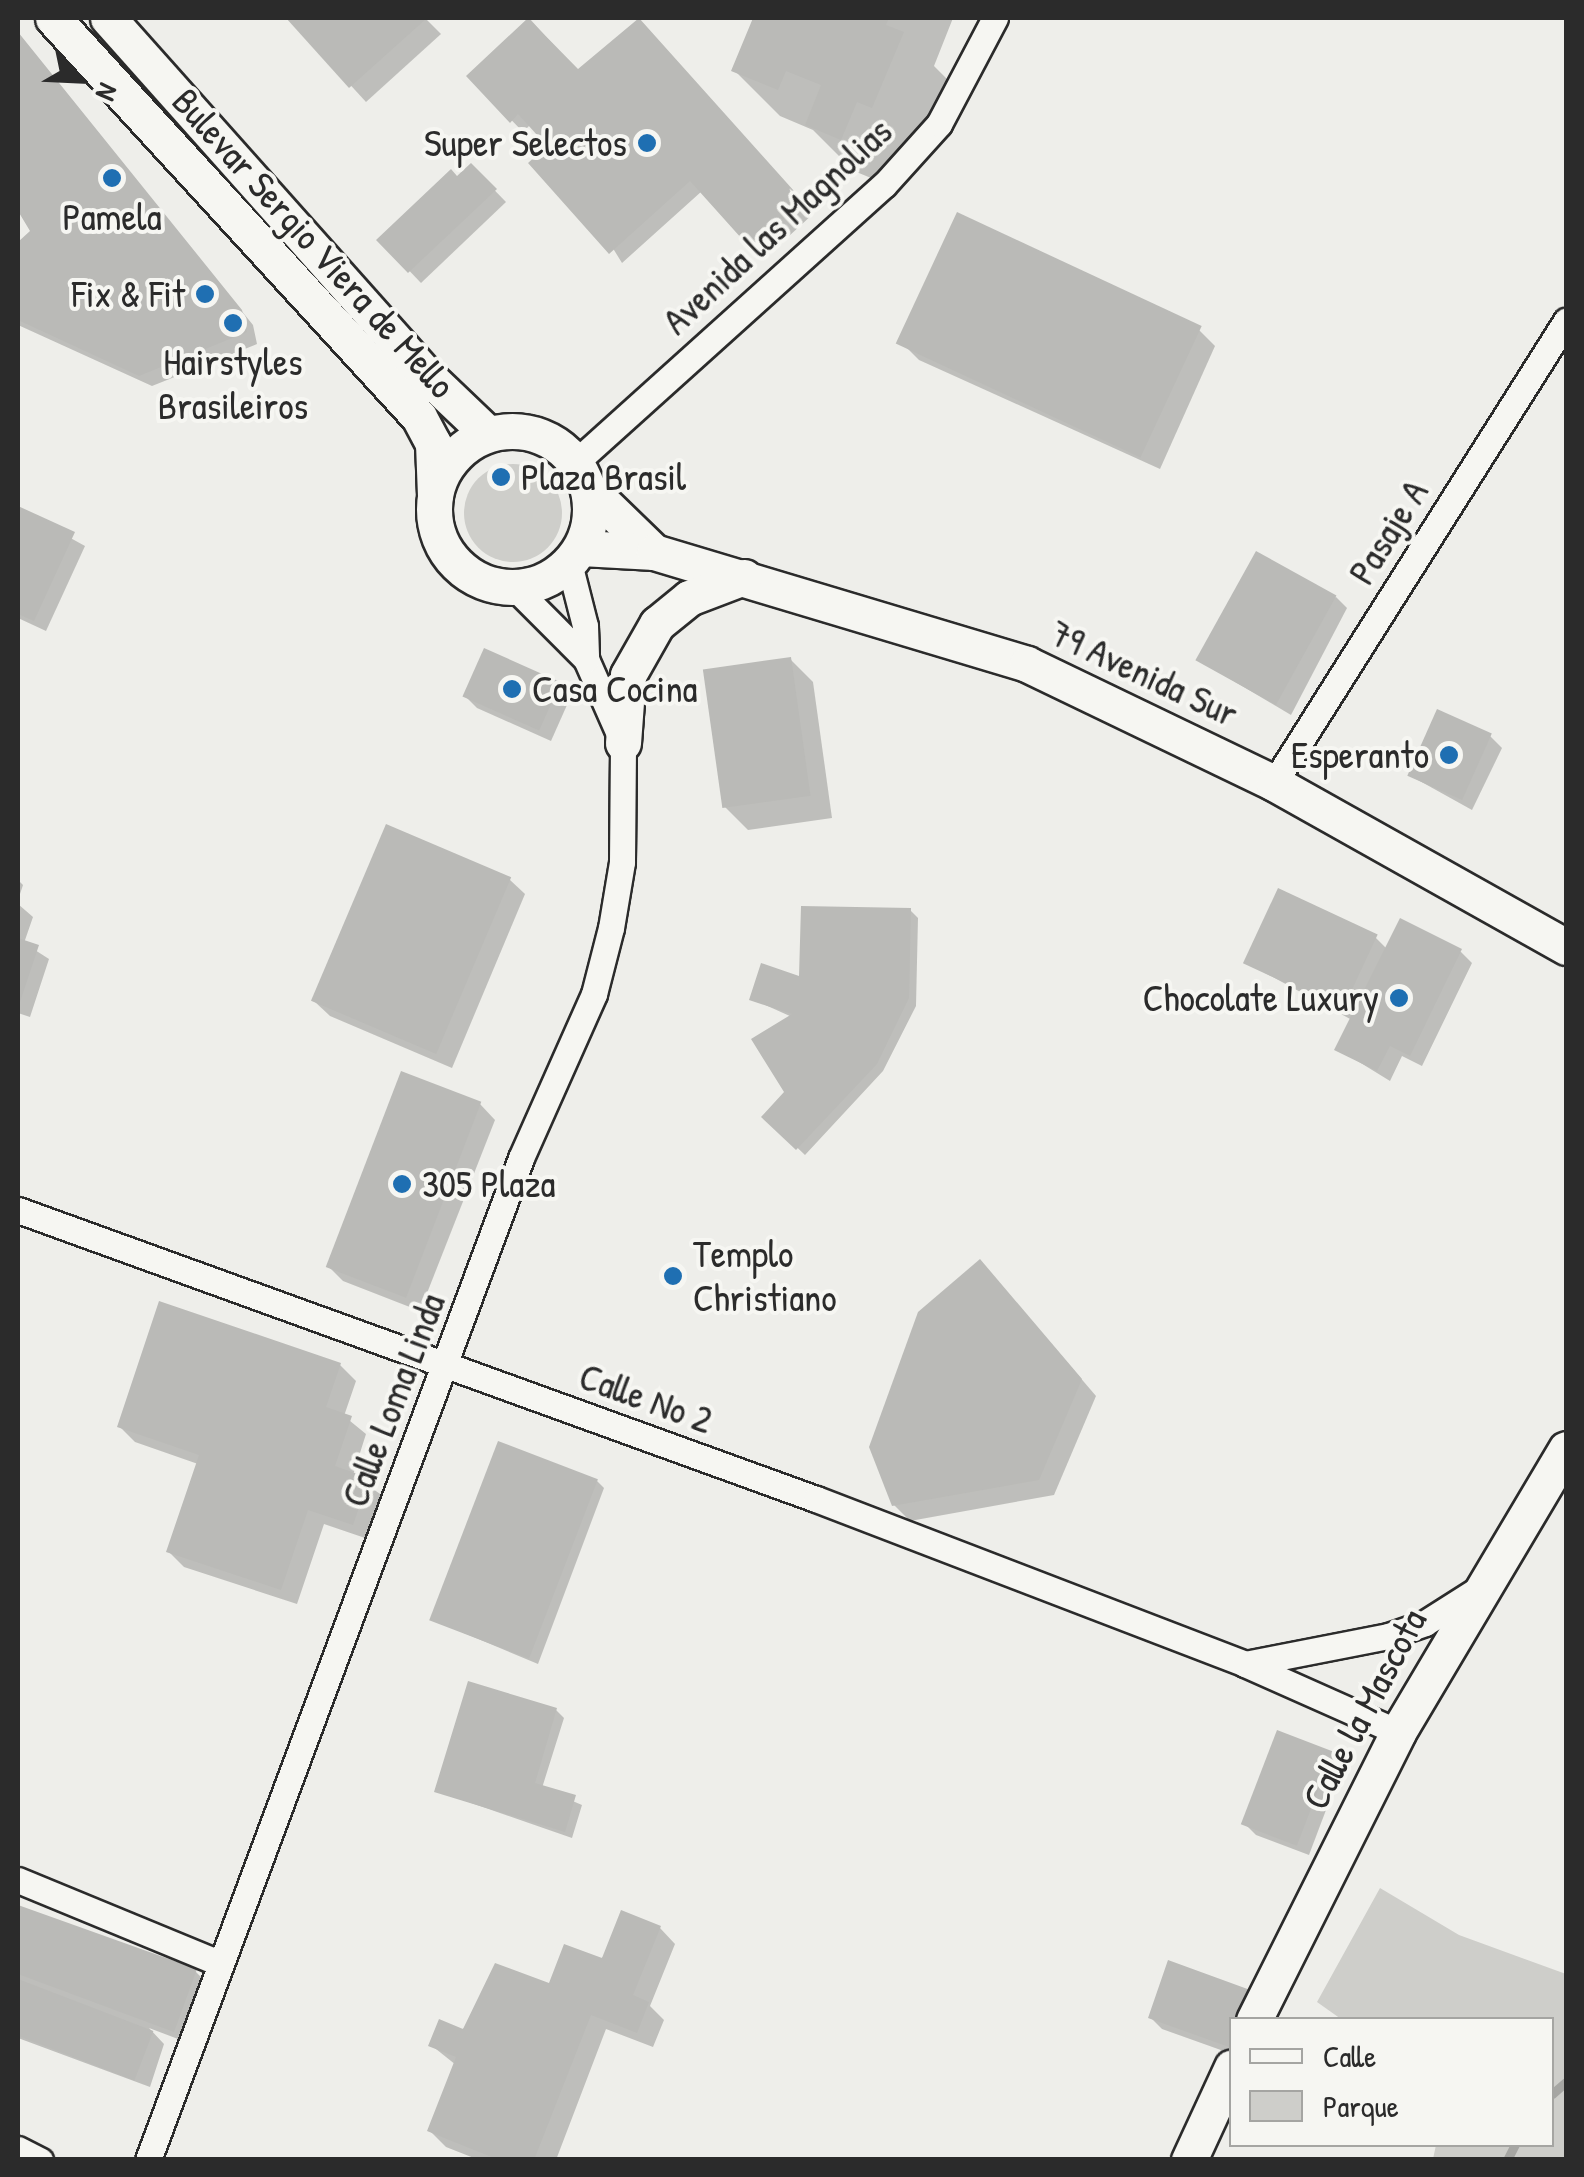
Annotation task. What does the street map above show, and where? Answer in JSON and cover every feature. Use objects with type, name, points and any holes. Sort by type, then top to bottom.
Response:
[{"type":"main road","name":"Bulevar Sergio Viera de Mello","points":[[53,18],[419,418],[433,442],[435,495]]},
{"type":"main road","name":"Bulevar Sergio Viera de Mello","points":[[108,18],[424,373],[488,434]]},
{"type":"main road","points":[[535,433],[582,475],[590,516],[575,555],[538,583],[515,588],[479,581],[453,561],[440,542],[435,495],[453,457],[488,434],[535,433]]},
{"type":"main road","name":"79 Avenida Sur","points":[[582,475],[654,552]]},
{"type":"main road","name":"79 Avenida Sur","points":[[575,555],[654,552],[1027,664],[1274,783],[1566,947]]},
{"type":"main road","points":[[623,743],[628,675],[656,624],[689,598],[744,577]]},
{"type":"main road","name":"Calle la Mascota","points":[[1256,2017],[1398,1732],[1477,1590],[1566,1449]]},
{"type":"main road","points":[[1189,2160],[1229,2073]]},
{"type":"street","name":"Avenida las Magnolias","points":[[582,475],[884,185],[939,124],[994,18]]},
{"type":"street","name":"Pasaje A","points":[[1274,783],[1566,320]]},
{"type":"street","name":"Calle Loma Linda","points":[[575,555],[586,659]]},
{"type":"street","name":"Calle Loma Linda","points":[[148,2160],[217,1962],[448,1366],[521,1158],[594,994],[622,862],[623,743],[586,659],[515,588]]},
{"type":"street","name":"Calle No 2","points":[[18,1210],[1245,1664],[1398,1732]]},
{"type":"street","points":[[1245,1664],[1388,1636],[1425,1623],[1477,1590]]},
{"type":"street","points":[[18,1880],[217,1962]]},
{"type":"street","points":[[18,2149],[40,2160]]},
{"type":"green space","points":[[513,464],[532,468],[548,478],[558,494],[562,513],[558,532],[548,548],[532,558],[513,562],[494,558],[478,548],[468,532],[464,513],[468,494],[478,478],[494,468]]},
{"type":"green space","points":[[1380,1888],[1459,1935],[1566,1974],[1564,2159],[1433,2159],[1436,2147],[1554,2147],[1554,2017],[1338,2017],[1317,2002]]},
{"type":"building","points":[[286,18],[427,18],[349,88]]},
{"type":"building","points":[[528,18],[578,69],[639,18],[803,201],[751,249],[690,181],[609,254],[528,163],[547,146],[518,114],[510,123],[466,76]]},
{"type":"building","points":[[753,18],[889,18],[886,25],[904,32],[872,108],[857,102],[841,140],[805,125],[821,85],[786,71],[778,90],[731,71]]},
{"type":"building","points":[[18,32],[242,310],[247,332],[139,376],[18,320],[18,242],[30,231],[18,211]]},
{"type":"building","points":[[471,163],[497,189],[408,273],[376,240],[451,169],[457,176]]},
{"type":"building","points":[[957,212],[1202,326],[1140,458],[896,343]]},
{"type":"building","points":[[18,506],[75,532],[34,621],[18,614]]},
{"type":"building","points":[[1256,551],[1336,596],[1276,705],[1195,660]]},
{"type":"building","name":"Casa Cocina","points":[[484,648],[561,682],[539,731],[462,696]]},
{"type":"building","points":[[791,657],[810,796],[722,808],[703,669]]},
{"type":"building","name":"Esperanto","points":[[1437,709],[1492,733],[1462,800],[1407,776]]},
{"type":"building","points":[[386,824],[511,877],[436,1054],[311,1001]]},
{"type":"building","points":[[1278,888],[1378,934],[1343,1010],[1243,963]]},
{"type":"building","points":[[801,906],[911,908],[909,998],[877,1064],[796,1150],[761,1117],[784,1092],[751,1039],[792,1014],[749,1000],[761,963],[799,976]]},
{"type":"building","name":"Chocolate Luxury","points":[[1400,918],[1462,949],[1410,1056],[1390,1046],[1377,1071],[1334,1050]]},
{"type":"building","points":[[18,938],[39,945],[18,1008]]},
{"type":"building","name":"305 Plaza","points":[[401,1071],[481,1102],[406,1298],[326,1267]]},
{"type":"building","points":[[980,1259],[1082,1379],[1039,1480],[892,1506],[869,1447],[918,1312]]},
{"type":"building","points":[[159,1301],[341,1363],[326,1407],[352,1416],[335,1466],[369,1478],[353,1525],[308,1510],[281,1590],[166,1552],[199,1455],[117,1427]]},
{"type":"building","points":[[498,1441],[598,1479],[529,1659],[429,1620]]},
{"type":"building","points":[[468,1681],[557,1708],[535,1783],[576,1795],[565,1832],[434,1792]]},
{"type":"building","points":[[1277,1730],[1333,1752],[1297,1846],[1241,1824]]},
{"type":"building","points":[[18,1905],[197,1969],[174,2032],[18,1974]]},
{"type":"building","points":[[621,1910],[661,1926],[633,1995],[649,2002],[637,2033],[591,2015],[534,2160],[499,2160],[427,2131],[456,2057],[428,2046],[439,2019],[463,2029],[495,1963],[549,1983],[564,1944],[602,1958]]},
{"type":"building","points":[[1168,1960],[1253,1991],[1244,2017],[1229,2017],[1229,2047],[1148,2018]]},
{"type":"building","points":[[18,1979],[153,2031],[134,2080],[18,2036]]},
{"type":"waterway","points":[[1554,2092],[1566,2082]]},
{"type":"waterway","points":[[1507,2160],[1514,2147]]},
{"type":"place","name":"Super Selectos","points":[[647,143]]},
{"type":"place","name":"Pamela","points":[[112,178]]},
{"type":"place","name":"Fix & Fit","points":[[205,294]]},
{"type":"place","name":"Hairstyles Brasileiros","points":[[233,323]]},
{"type":"place","name":"Plaza Brasil","points":[[501,477]]},
{"type":"place","name":"Casa Cocina","points":[[512,689]]},
{"type":"place","name":"Esperanto","points":[[1449,755]]},
{"type":"place","name":"Chocolate Luxury","points":[[1399,998]]},
{"type":"place","name":"305 Plaza","points":[[402,1184]]},
{"type":"place","name":"Templo Christiano","points":[[673,1276]]}]
